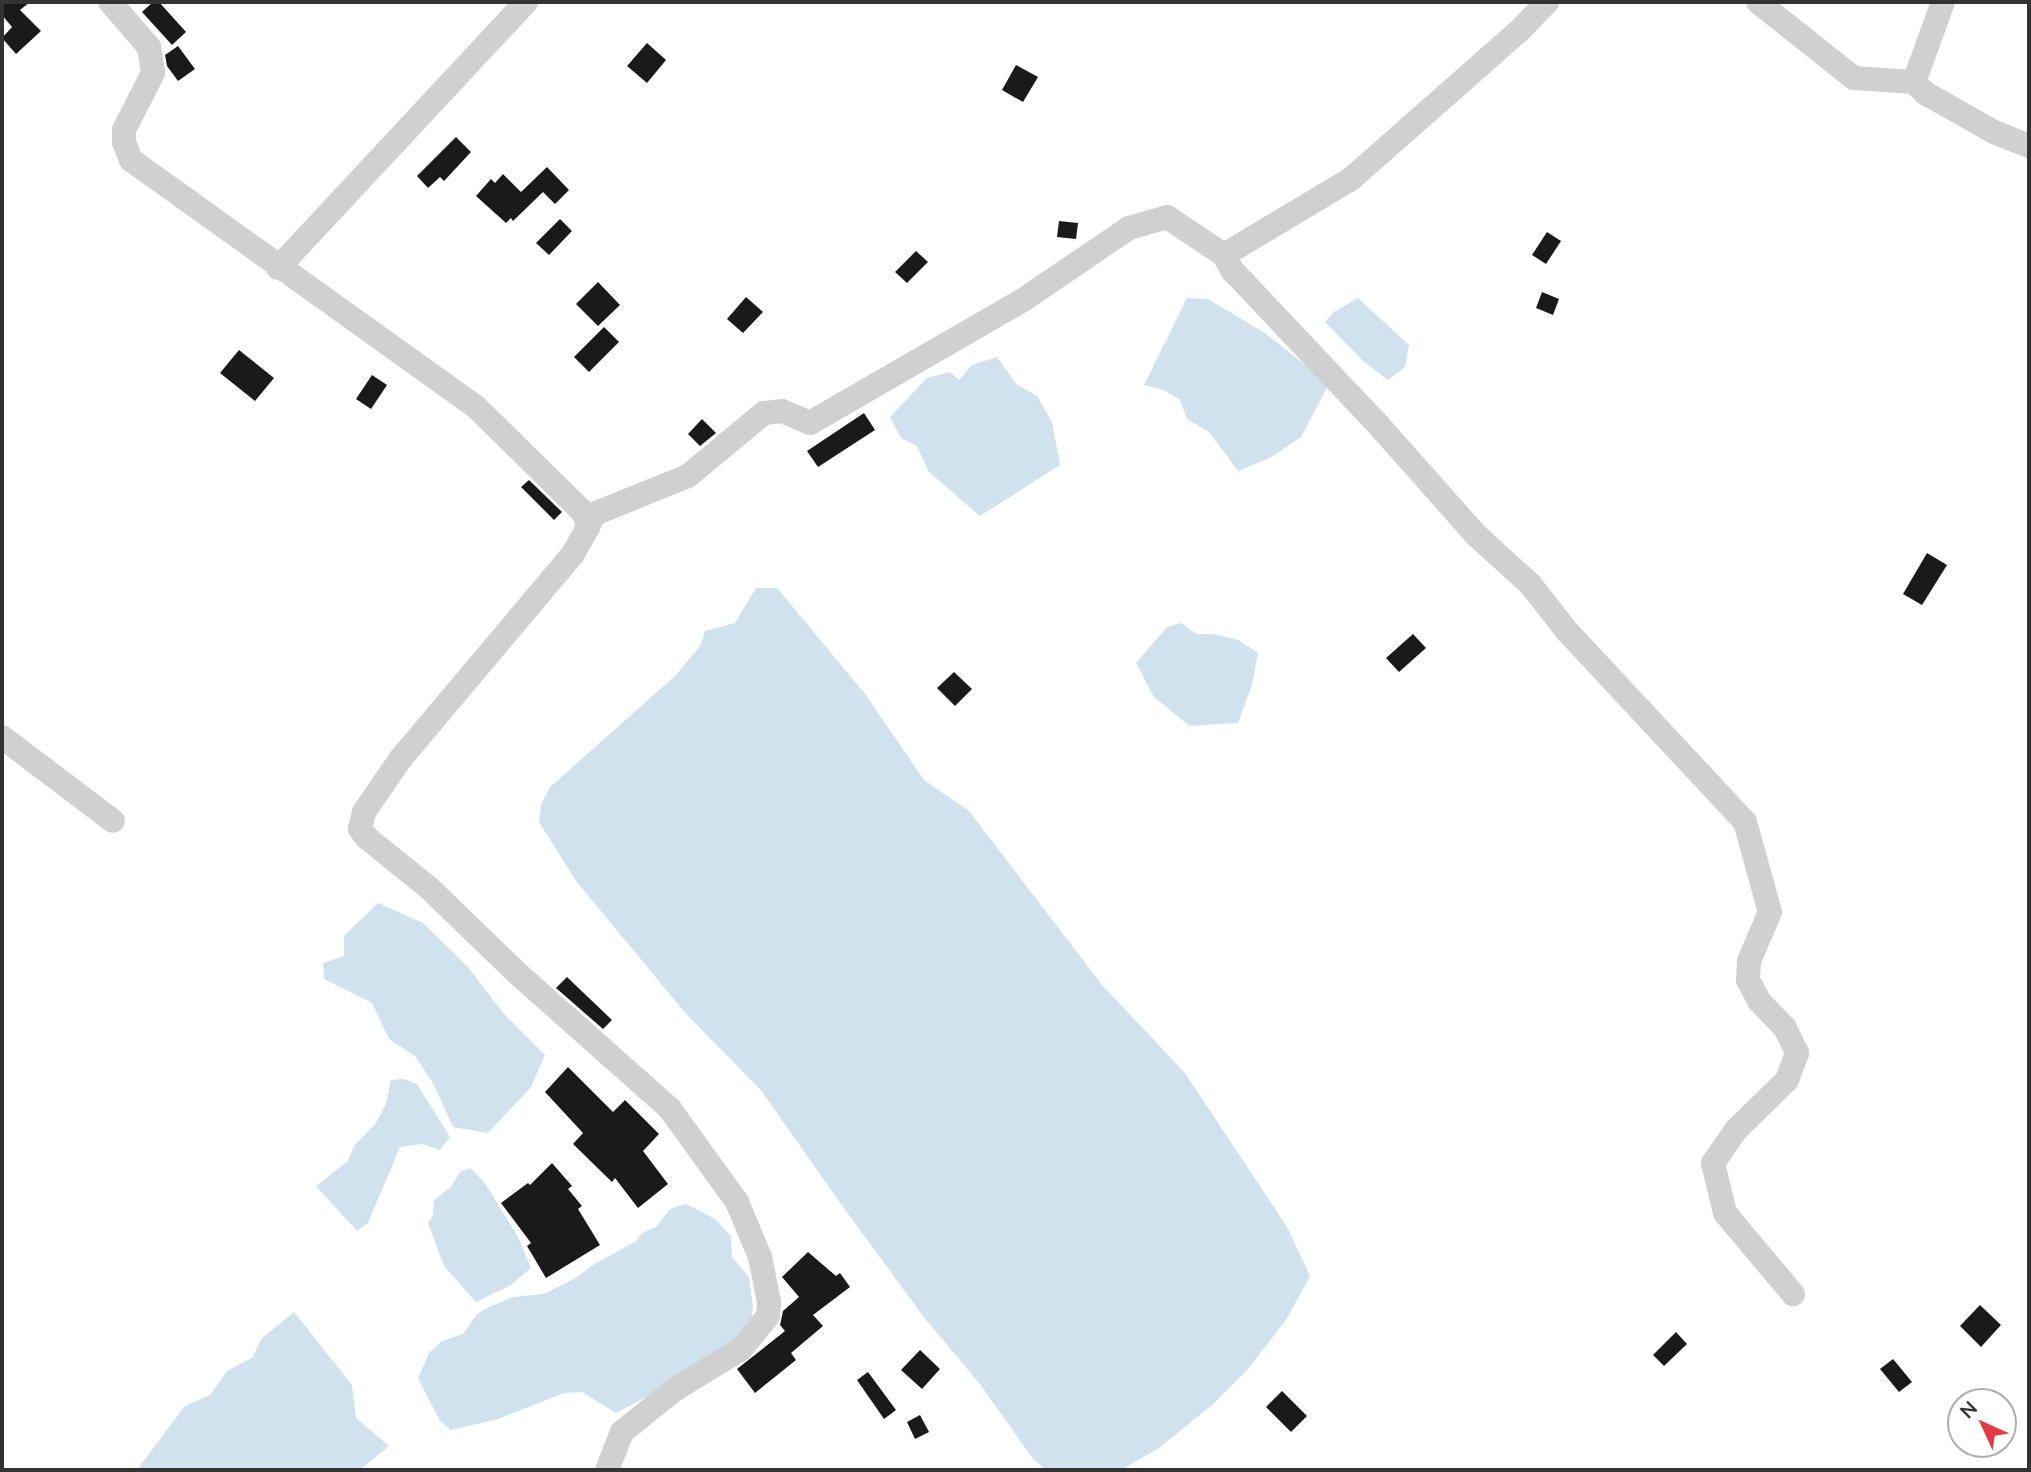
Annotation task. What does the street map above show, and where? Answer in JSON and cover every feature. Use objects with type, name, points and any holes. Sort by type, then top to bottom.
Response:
[{"type":"street","points":[[110,2],[149,47],[153,74],[124,130],[124,142],[131,160],[278,268],[476,407],[583,513],[588,527]]},
{"type":"street","points":[[278,268],[526,2]]},
{"type":"street","points":[[1224,255],[1351,179],[1522,28],[1547,2]]},
{"type":"street","points":[[1758,2],[1854,78],[1914,82],[1925,93],[1994,132],[2029,146]]},
{"type":"street","points":[[1914,82],[1943,2]]},
{"type":"street","points":[[607,1470],[622,1432],[674,1390],[741,1349],[768,1316],[769,1302],[760,1257],[737,1202],[670,1110],[517,973],[428,887],[367,838],[360,829],[364,812],[401,758],[573,554],[594,514],[688,476],[764,414],[782,411],[810,423],[1023,300],[1129,228],[1167,217],[1224,255],[1232,270],[1374,420],[1476,535],[1530,584],[1566,631],[1745,822],[1770,912],[1749,961],[1748,980],[1759,1001],[1786,1028],[1797,1053],[1787,1080],[1736,1130],[1713,1163],[1725,1213],[1793,1294]]},
{"type":"street","points":[[2,737],[114,821]]},
{"type":"water","points":[[1187,298],[1208,299],[1265,333],[1329,384],[1301,437],[1270,458],[1238,471],[1209,432],[1187,419],[1180,400],[1164,390],[1144,385]]},
{"type":"water","points":[[1358,298],[1409,345],[1405,367],[1388,380],[1363,361],[1325,322],[1334,312]]},
{"type":"water","points":[[997,357],[1016,384],[1037,396],[1052,422],[1060,465],[980,516],[929,472],[917,446],[901,438],[890,417],[927,378],[950,372],[959,380],[972,365]]},
{"type":"water","points":[[756,588],[777,588],[865,694],[924,780],[969,811],[1102,985],[1185,1073],[1287,1227],[1310,1276],[1286,1320],[1248,1369],[1212,1405],[1159,1448],[1121,1470],[1046,1470],[1033,1459],[980,1384],[923,1316],[760,1089],[687,1015],[576,881],[539,822],[541,805],[550,787],[676,675],[700,646],[705,631],[735,623]]},
{"type":"water","points":[[1181,623],[1197,634],[1213,634],[1238,640],[1258,653],[1252,685],[1238,723],[1190,726],[1154,697],[1136,663],[1167,627]]},
{"type":"water","points":[[378,903],[423,923],[467,966],[504,1014],[545,1055],[531,1087],[488,1133],[453,1127],[433,1083],[415,1056],[389,1039],[372,1003],[324,979],[323,963],[344,956],[344,936]]},
{"type":"water","points":[[403,1079],[417,1084],[450,1137],[440,1150],[422,1144],[400,1147],[368,1223],[357,1231],[316,1186],[348,1161],[354,1146],[376,1123],[386,1104],[391,1080]]},
{"type":"water","points":[[470,1168],[485,1183],[518,1237],[531,1268],[511,1285],[476,1302],[444,1266],[428,1223],[433,1215],[434,1200],[451,1187],[460,1172]]},
{"type":"water","points":[[686,1204],[715,1219],[731,1236],[732,1257],[749,1277],[753,1307],[751,1331],[729,1353],[616,1413],[582,1392],[564,1393],[498,1419],[451,1430],[440,1421],[418,1378],[429,1353],[442,1341],[463,1334],[477,1314],[489,1307],[513,1297],[544,1294],[574,1279],[636,1241],[642,1233],[656,1227],[670,1209]]},
{"type":"water","points":[[294,1312],[352,1385],[356,1418],[389,1446],[360,1470],[137,1470],[185,1406],[210,1395],[227,1371],[253,1357],[261,1339]]},
{"type":"building","points":[[2,2],[30,2],[20,10],[41,31],[16,54],[2,38],[12,27],[2,15]]},
{"type":"building","points":[[153,2],[159,2],[186,32],[172,45],[142,12]]},
{"type":"building","points":[[647,43],[666,60],[647,83],[627,66]]},
{"type":"building","points":[[178,46],[195,69],[178,81],[167,66],[165,55]]},
{"type":"building","points":[[1016,65],[1038,77],[1023,102],[1002,90]]},
{"type":"building","points":[[456,137],[471,152],[444,181],[440,177],[428,188],[417,176]]},
{"type":"building","points":[[547,167],[569,190],[555,204],[543,192],[513,221],[511,218],[506,223],[476,196],[491,179],[495,183],[503,174],[521,192]]},
{"type":"building","points":[[560,219],[572,231],[549,255],[536,243]]},
{"type":"building","points":[[1059,221],[1078,223],[1076,239],[1057,237]]},
{"type":"building","points":[[1547,232],[1561,241],[1546,264],[1532,255]]},
{"type":"building","points":[[916,251],[928,262],[907,283],[895,272]]},
{"type":"building","points":[[598,282],[620,305],[598,326],[576,304]]},
{"type":"building","points":[[1542,292],[1559,299],[1553,315],[1536,308]]},
{"type":"building","points":[[746,297],[763,312],[743,333],[727,319]]},
{"type":"building","points":[[604,327],[619,342],[589,372],[574,357]]},
{"type":"building","points":[[239,350],[274,378],[255,401],[220,373]]},
{"type":"building","points":[[372,375],[387,385],[371,409],[356,399]]},
{"type":"building","points":[[864,413],[875,430],[818,467],[807,451]]},
{"type":"building","points":[[702,419],[716,433],[700,446],[688,434]]},
{"type":"building","points":[[529,480],[562,512],[554,520],[521,487]]},
{"type":"building","points":[[1927,553],[1947,565],[1922,605],[1903,594]]},
{"type":"building","points":[[1413,634],[1426,648],[1399,672],[1386,658]]},
{"type":"building","points":[[954,672],[972,689],[955,706],[937,688]]},
{"type":"building","points":[[567,977],[612,1020],[603,1029],[556,988]]},
{"type":"building","points":[[568,1067],[613,1112],[625,1100],[659,1134],[643,1151],[668,1184],[638,1208],[615,1178],[612,1182],[573,1144],[583,1133],[545,1092]]},
{"type":"building","points":[[552,1163],[572,1186],[568,1189],[582,1206],[578,1209],[600,1245],[546,1278],[527,1246],[531,1243],[501,1203],[528,1183],[530,1185]]},
{"type":"building","points":[[808,1252],[836,1276],[840,1273],[850,1287],[813,1315],[823,1326],[791,1353],[796,1360],[755,1393],[737,1369],[785,1331],[780,1325],[783,1311],[799,1297],[782,1277]]},
{"type":"building","points":[[1980,1305],[2001,1325],[1981,1347],[1960,1326]]},
{"type":"building","points":[[1676,1332],[1687,1344],[1664,1366],[1653,1355]]},
{"type":"building","points":[[920,1350],[940,1369],[922,1389],[901,1370]]},
{"type":"building","points":[[1893,1359],[1912,1382],[1899,1392],[1880,1369]]},
{"type":"building","points":[[868,1372],[896,1410],[884,1419],[857,1380]]},
{"type":"building","points":[[1282,1391],[1307,1416],[1291,1432],[1266,1407]]},
{"type":"building","points":[[920,1415],[929,1432],[915,1439],[907,1422]]}]
